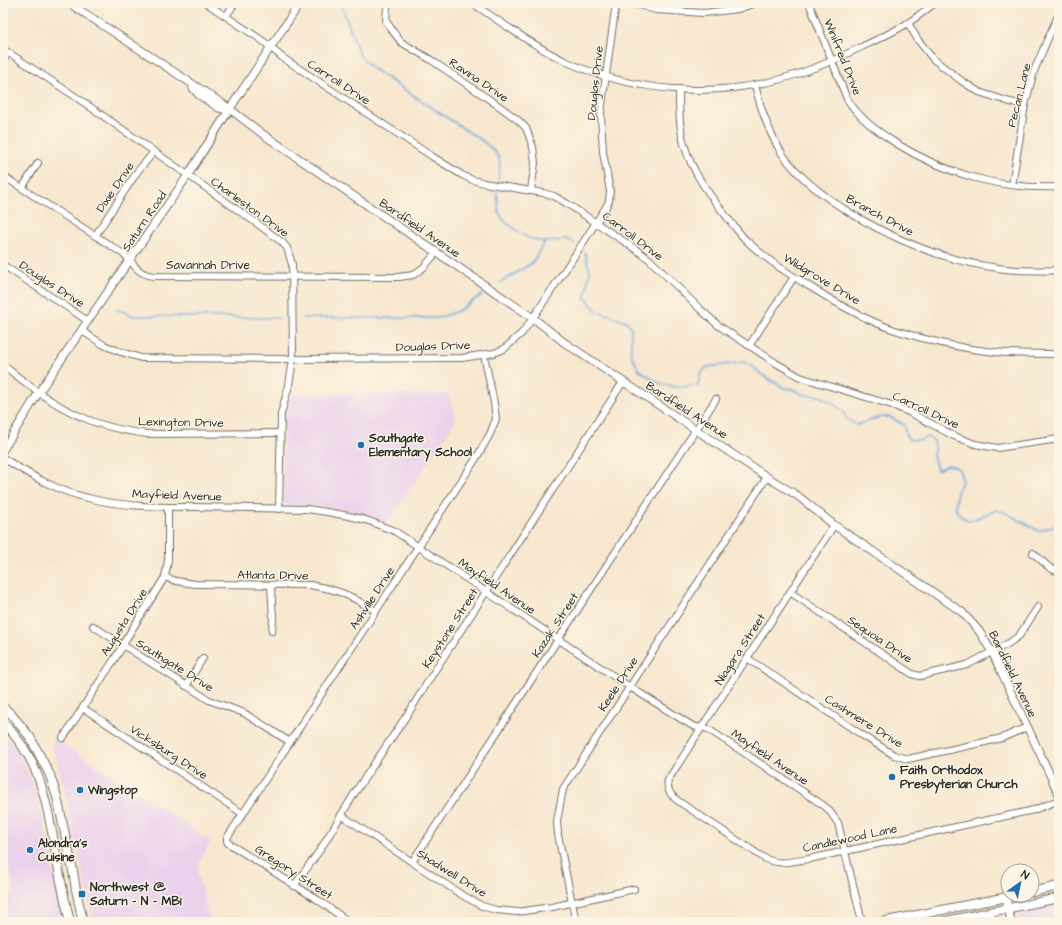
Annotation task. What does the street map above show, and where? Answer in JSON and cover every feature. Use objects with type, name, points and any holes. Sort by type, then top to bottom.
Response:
[{"type":"main road","points":[[3,706],[30,737],[50,775],[57,797],[83,922]]},
{"type":"main road","points":[[3,723],[20,742],[30,758],[40,783],[48,810],[70,922]]},
{"type":"main road","points":[[60,877],[73,871]]},
{"type":"main road","points":[[1040,890],[1059,886]]},
{"type":"main road","points":[[882,922],[1000,898]]},
{"type":"main road","points":[[941,922],[1059,898]]},
{"type":"street","name":"Bardfield Avenue","points":[[69,3],[222,104],[264,135],[533,318],[565,343],[798,496],[834,525],[962,612],[979,631],[992,652],[1059,794]]},
{"type":"street","name":"Carroll Drive","points":[[206,3],[263,41],[289,62],[462,175],[484,183],[531,190],[554,196],[566,203],[649,259],[719,326],[800,377],[892,405],[911,413],[954,436],[976,444],[997,448],[1059,439]]},
{"type":"street","points":[[226,16],[235,3]]},
{"type":"street","name":"Saturn Road","points":[[3,450],[39,392],[188,175],[300,3]]},
{"type":"street","name":"Ravina Drive","points":[[389,3],[387,7],[386,21],[401,42],[500,106],[526,128],[534,146],[535,163],[531,190]]},
{"type":"street","points":[[472,3],[549,52],[566,61],[606,76],[624,81],[679,89],[709,90],[755,85],[782,79],[831,61],[884,37],[908,23],[935,3]]},
{"type":"street","name":"Douglas Drive","points":[[82,331],[104,345],[141,358],[462,358],[494,353],[504,349],[522,333],[533,318],[576,256],[609,201],[610,191],[603,152],[601,114],[602,96],[616,3]]},
{"type":"street","points":[[632,3],[656,10],[704,13],[738,9],[756,3]]},
{"type":"street","name":"Winifred Drive","points":[[809,3],[847,99],[860,116],[876,131],[917,156],[951,170],[992,182],[1037,187],[1059,187]]},
{"type":"street","name":"Pecan Lane","points":[[1012,185],[1025,105],[1035,68],[1059,14]]},
{"type":"street","points":[[908,23],[918,40],[933,59],[959,79],[980,92],[1010,102],[1025,105]]},
{"type":"street","points":[[3,61],[6,51]]},
{"type":"street","name":"Charleston Drive","points":[[6,51],[188,175],[282,242],[287,248],[292,264],[293,359],[289,385],[280,414],[280,509]]},
{"type":"street","name":"Branch Drive","points":[[755,85],[760,107],[783,154],[796,170],[821,194],[859,218],[898,239],[951,258],[999,268],[1059,270]]},
{"type":"street","name":"Wildgrove Drive","points":[[679,89],[679,117],[684,144],[694,170],[705,189],[746,240],[794,277],[835,302],[866,317],[894,329],[919,337],[995,352],[1059,354]]},
{"type":"street","name":"Dixie Drive","points":[[95,236],[137,172],[154,152]]},
{"type":"street","points":[[22,188],[38,163]]},
{"type":"street","name":"Savannah Drive","points":[[3,176],[125,255],[136,268],[145,275],[400,277],[413,275],[424,268],[436,253]]},
{"type":"street","name":"Douglas Drive","points":[[3,265],[88,321]]},
{"type":"street","points":[[749,346],[794,277]]},
{"type":"street","name":"Ashville Drive","points":[[227,841],[227,838],[418,547],[490,434],[496,419],[484,355]]},
{"type":"street","name":"Lexington Drive","points":[[3,365],[39,392],[82,418],[126,431],[147,434],[280,433]]},
{"type":"street","name":"Keystone Street","points":[[294,886],[320,850],[341,815],[623,382]]},
{"type":"street","name":"Kazak Street","points":[[412,862],[716,399]]},
{"type":"street","name":"Mayfield Avenue","points":[[3,458],[49,484],[87,498],[109,503],[131,506],[307,509],[328,512],[369,522],[393,530],[630,687],[694,727],[702,727],[714,733],[828,809],[838,823],[862,922]]},
{"type":"street","name":"Keele Drive","points":[[576,922],[558,835],[557,821],[563,789],[767,477]]},
{"type":"street","name":"Augusta Drive","points":[[63,738],[124,646],[126,639],[165,577],[168,560],[168,507]]},
{"type":"street","name":"Niagara Street","points":[[667,786],[668,780],[834,525]]},
{"type":"street","points":[[1033,553],[1050,568],[1059,572]]},
{"type":"street","name":"Atlanta Drive","points":[[165,577],[176,581],[195,584],[271,586],[310,585],[330,589],[354,598],[376,611]]},
{"type":"street","points":[[271,586],[273,618],[272,631]]},
{"type":"street","name":"Sequoia Drive","points":[[790,592],[912,674],[920,676],[967,665],[1009,643],[1019,636],[1038,607]]},
{"type":"street","name":"Southgate Drive","points":[[93,626],[209,700],[244,713],[290,742]]},
{"type":"street","points":[[186,686],[203,658]]},
{"type":"street","name":"Cashmere Drive","points":[[747,658],[887,751],[894,755],[908,759],[1002,738],[1027,727]]},
{"type":"street","name":"Vicksburg Drive","points":[[83,708],[243,814]]},
{"type":"street","name":"Candlewood Lane","points":[[667,786],[670,795],[678,802],[764,858],[780,863],[1034,810],[1059,800]]},
{"type":"street","name":"Shadwell Drive","points":[[341,815],[462,895],[482,906],[496,910],[517,912],[552,907],[634,889]]},
{"type":"street","name":"Gregory Street","points":[[227,841],[349,922]]},
{"type":"street","points":[[1007,903],[1011,922]]},
{"type":"shaded area","name":"Southgate Elementary School","points":[[291,394],[448,394],[456,420],[387,523],[339,509],[310,505],[284,505],[284,412]]},
{"type":"shaded area","points":[[3,734],[15,747],[34,785],[43,818],[63,922],[3,922],[3,897],[15,894],[3,837]]},
{"type":"shaded area","points":[[57,740],[211,841],[199,862],[198,876],[209,917],[221,922],[93,922],[67,801],[52,742]]},
{"type":"shaded area","points":[[1059,904],[1059,922],[1017,922],[1020,913]]},
{"type":"waterway","points":[[341,4],[360,56],[373,69],[490,147],[499,158],[500,166],[498,179]]},
{"type":"waterway","points":[[497,192],[499,213],[505,222],[528,238],[544,242],[566,240],[574,243]]},
{"type":"waterway","points":[[500,283],[532,263],[544,243]]},
{"type":"waterway","points":[[585,253],[590,272],[585,296],[597,311],[626,321],[631,327],[631,354],[639,370],[659,383],[675,387],[698,386],[700,374],[707,367],[744,362],[784,388],[792,389],[804,395],[819,396],[828,400],[842,410],[847,419],[856,425],[881,417],[890,417],[904,425],[906,436],[910,440],[920,440],[928,437],[934,441],[935,446],[933,455],[937,470],[948,465],[956,467],[960,471],[962,481],[956,495],[956,510],[962,517],[969,521],[997,510],[1006,513],[1039,531],[1059,524]]},
{"type":"waterway","points":[[302,318],[438,318],[456,312],[482,295]]},
{"type":"waterway","points":[[117,309],[133,316],[279,318]]},
{"type":"place","name":"Southgate Elementary School","points":[[361,445]]},
{"type":"place","name":"Faith Orthodox Presbyterian Church","points":[[892,777]]},
{"type":"place","name":"Wingstop","points":[[80,790]]},
{"type":"place","name":"Alondra’s Cuisine","points":[[30,850]]},
{"type":"place","name":"Northwest @ Saturn - N - MB1","points":[[82,894]]}]
